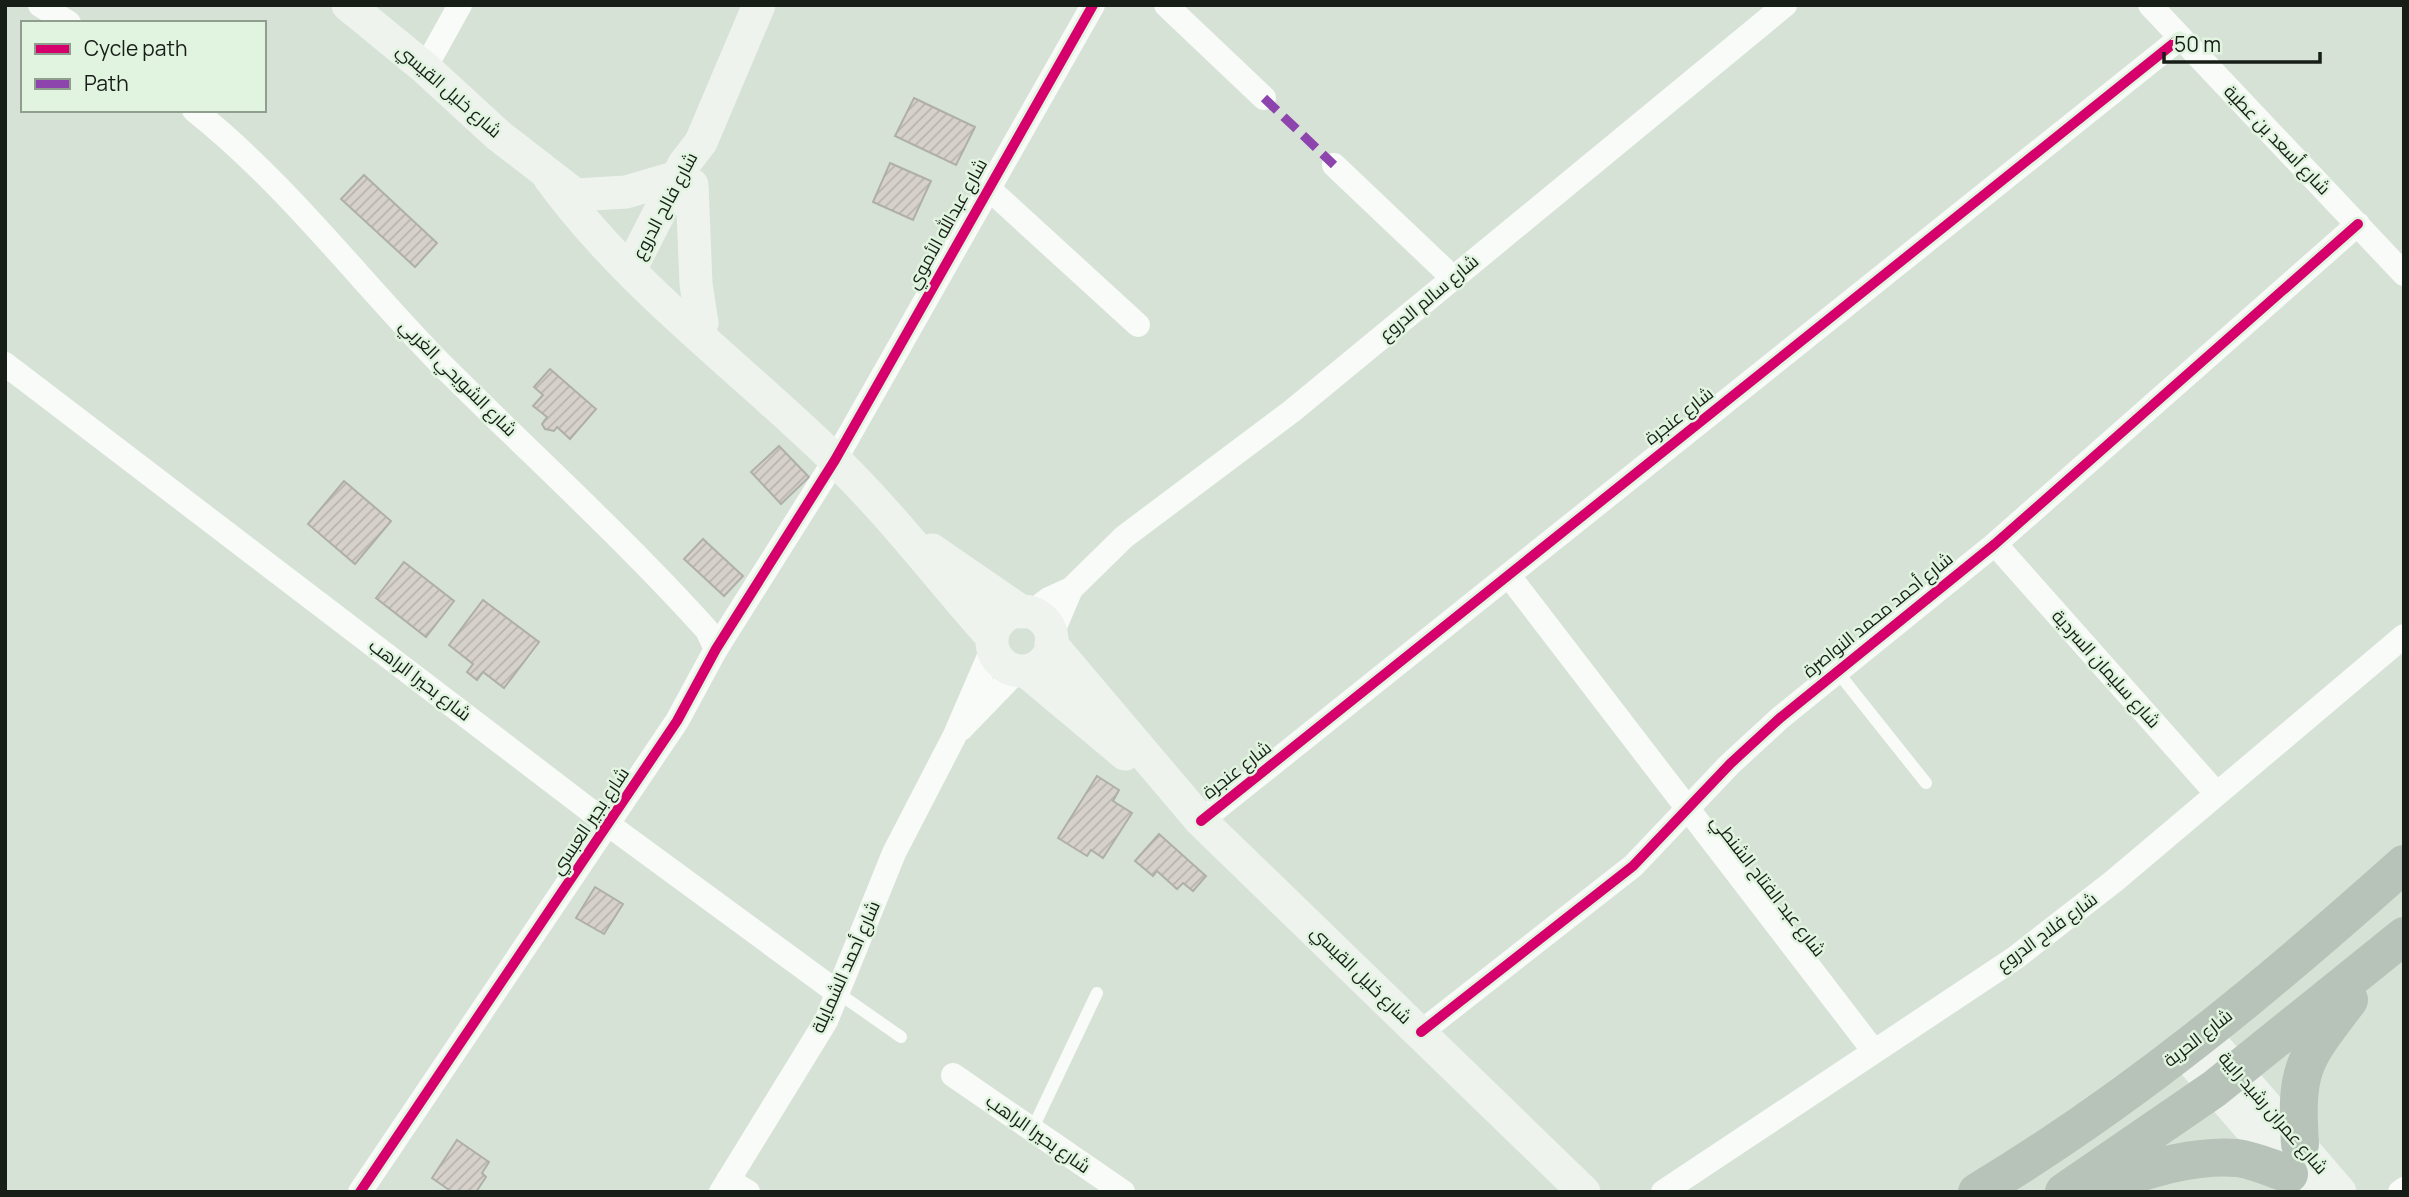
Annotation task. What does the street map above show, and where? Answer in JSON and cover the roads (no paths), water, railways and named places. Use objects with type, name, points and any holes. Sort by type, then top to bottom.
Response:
[{"type":"highway","name":"شارع الحرية","points":[[1977,1192],[2018,1167],[2194,1043],[2404,864]]},
{"type":"highway","points":[[2064,1192],[2225,1080],[2391,948]]},
{"type":"highway","points":[[2080,1192],[2158,1166],[2215,1158],[2240,1158],[2299,1170],[2299,1082],[2307,1055],[2391,948]]},
{"type":"street","points":[[40,5],[66,21]]},
{"type":"street","name":"شارع خليل القيسي","points":[[348,5],[563,186],[570,206],[643,271],[835,460],[907,535],[993,642]]},
{"type":"street","points":[[425,68],[460,5]]},
{"type":"street","name":"شارع فالح الدروع","points":[[643,271],[685,181],[759,5]]},
{"type":"street","name":"شارع عبدالله الأموي","points":[[835,460],[987,187],[1093,5]]},
{"type":"street","points":[[1166,5],[1264,98]]},
{"type":"street","name":"شارع سالم الدروع","points":[[1039,626],[1049,599],[1071,589],[1124,537],[1292,411],[1784,5]]},
{"type":"street","name":"شارع أسعد بن عطية","points":[[2150,5],[2179,39],[2404,274]]},
{"type":"street","name":"شارع عنجرة","points":[[1201,821],[2179,39]]},
{"type":"street","name":"شارع الشويحي الغربي","points":[[196,112],[287,198],[441,364],[596,512],[707,630],[716,649]]},
{"type":"street","points":[[1334,165],[1453,278]]},
{"type":"street","points":[[563,186],[626,192],[685,181],[696,284],[710,337]]},
{"type":"street","points":[[987,187],[1138,325]]},
{"type":"street","name":"شارع أحمد محمد النواصرة","points":[[1421,1032],[1633,866],[1685,809],[1770,727],[1836,670],[1995,544],[2358,224]]},
{"type":"street","name":"شارع بحيرا الراهب","points":[[5,364],[609,825],[838,993]]},
{"type":"street","name":"شارع بجير العبسي","points":[[360,1192],[677,721],[716,649],[835,460]]},
{"type":"street","name":"شارع خليل القيسي","points":[[907,535],[1039,626],[1153,761],[1169,786],[1201,821],[1584,1192]]},
{"type":"street","name":"شارع سليمان السردية","points":[[1995,544],[2217,794]]},
{"type":"street","name":"شارع عبد الفتاح الشنطي","points":[[1509,576],[1685,809],[1873,1050]]},
{"type":"street","points":[[1007,615],[1039,626],[1041,664],[1022,671],[1001,663],[993,642],[1000,621],[1007,615]]},
{"type":"street","name":"شارع فلاح الدروع","points":[[1663,1192],[2015,958],[2114,881],[2404,636]]},
{"type":"street","name":"شارع أحمد الشمايلة","points":[[732,1188],[825,1021],[894,853],[955,735],[993,642]]},
{"type":"street","name":"شارع خليل القيسي","points":[[1022,671],[1142,769],[1169,786]]},
{"type":"street","name":"شارع أحمد الشمايلة","points":[[955,735],[1022,671]]},
{"type":"street","name":"شارع عمران رشيد رابية","points":[[2194,1043],[2299,1170],[2340,1192]]},
{"type":"street","name":"شارع بحيرا الراهب","points":[[953,1075],[1123,1192]]},
{"type":"lane","points":[[1836,670],[1926,783]]},
{"type":"lane","points":[[838,993],[901,1037]]},
{"type":"lane","points":[[1032,1130],[1097,993]]}]
